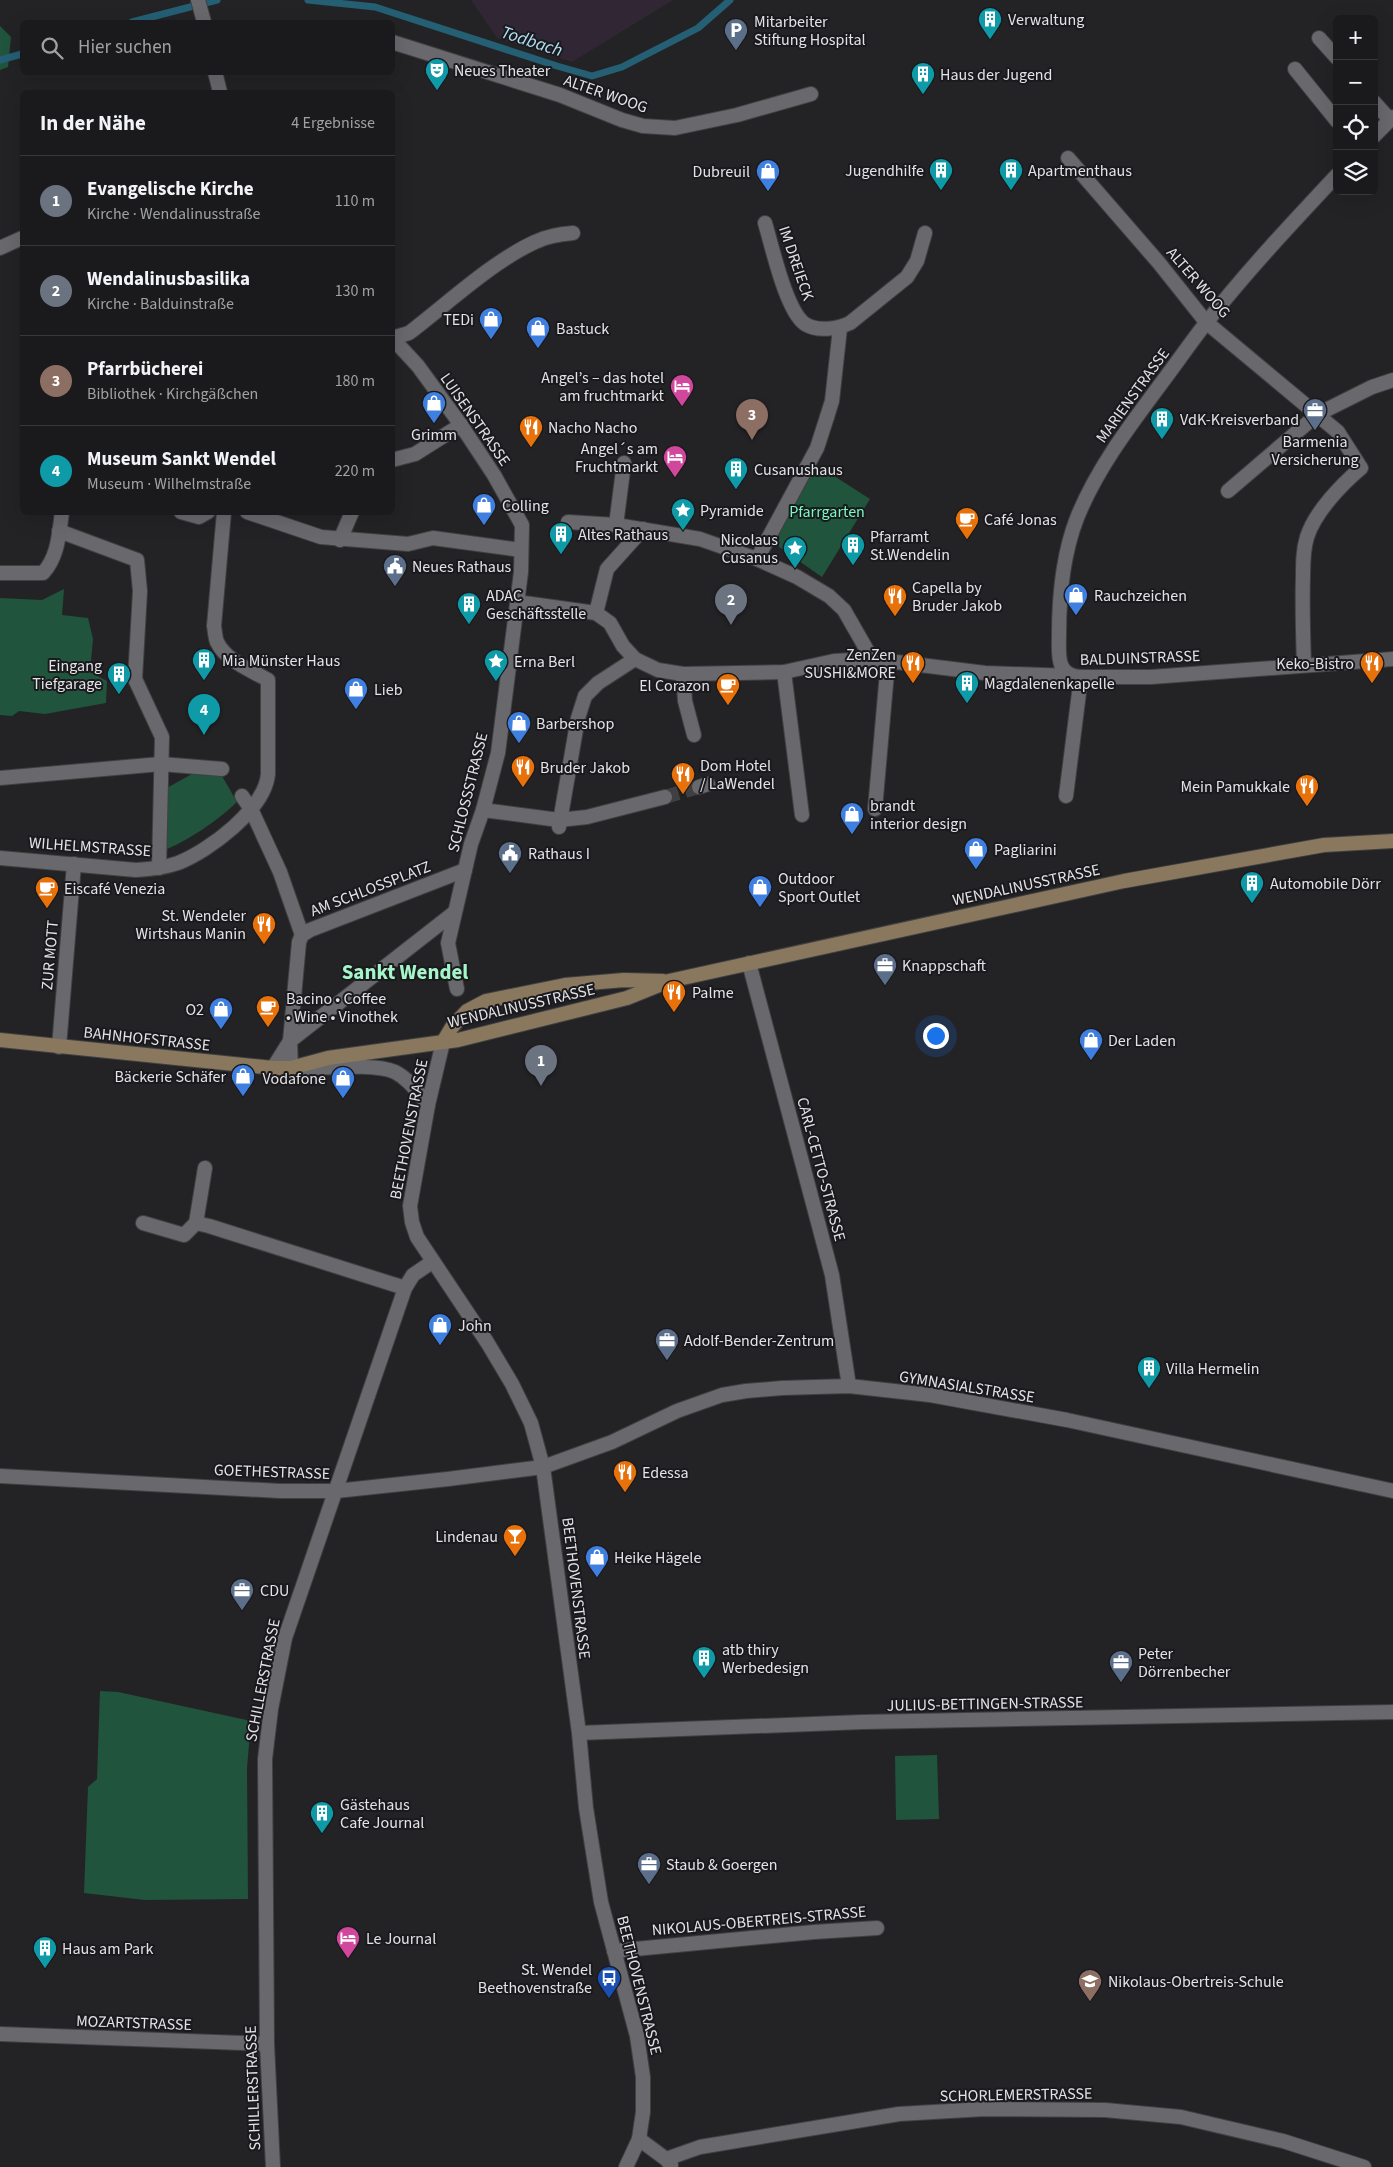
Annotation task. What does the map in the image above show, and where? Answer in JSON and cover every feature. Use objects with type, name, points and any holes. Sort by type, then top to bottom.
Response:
[{"type":"main road","name":"WENDALINUSSTRASSE","points":[[443,1042],[458,1040],[627,998],[669,981],[1023,902],[1183,870],[1324,845],[1393,841]]},
{"type":"main road","name":"WENDALINUSSTRASSE","points":[[443,1042],[452,1027],[467,1011],[486,1001],[565,985],[624,980],[669,981]]},
{"type":"main road","name":"BAHNHOFSTRASSE","points":[[0,1040],[59,1048],[273,1068],[291,1068],[328,1058],[443,1042]]},
{"type":"street","points":[[1320,38],[1333,53]]},
{"type":"street","name":"ALTER WOOG","points":[[395,43],[560,95],[622,120],[643,126],[675,128],[737,115],[811,94]]},
{"type":"street","points":[[1295,69],[1333,116]]},
{"type":"street","points":[[216,75],[220,90]]},
{"type":"street","points":[[1377,105],[1391,118],[1378,132]]},
{"type":"street","name":"ALTER WOOG","points":[[1068,158],[1159,263],[1206,322],[1338,432],[1361,468],[1344,482],[1331,498],[1307,536],[1304,552],[1303,584],[1304,665]]},
{"type":"street","name":"MARIENSTRASSE","points":[[1076,676],[1062,668],[1059,658],[1060,611],[1064,568],[1069,546],[1076,520],[1088,492],[1131,423],[1206,322],[1291,224],[1333,179]]},
{"type":"street","name":"IM DREIECK","points":[[765,223],[786,293],[794,311],[805,324],[820,329],[840,328]]},
{"type":"street","points":[[395,338],[409,333],[503,260],[528,246],[557,235],[573,233]]},
{"type":"street","points":[[757,559],[817,448],[832,401],[840,328],[850,323],[907,277],[917,261],[925,233]]},
{"type":"street","points":[[0,248],[20,239]]},
{"type":"street","name":"LUISENSTRASSE","points":[[395,341],[418,366],[461,424],[528,524],[520,550],[521,572]]},
{"type":"street","points":[[1228,491],[1318,414],[1372,387],[1393,380]]},
{"type":"street","points":[[395,459],[415,454],[461,424]]},
{"type":"street","points":[[616,525],[624,463]]},
{"type":"street","points":[[0,573],[43,573],[51,565],[62,515]]},
{"type":"street","name":"WILHELMSTRASSE","points":[[0,858],[136,870],[158,868],[178,862],[194,854],[229,830],[252,809],[267,785],[268,680],[238,663],[217,642],[214,626],[224,515]]},
{"type":"street","points":[[256,515],[321,537],[340,540],[408,544],[434,538],[520,550]]},
{"type":"street","points":[[340,540],[351,515]]},
{"type":"street","points":[[568,522],[616,525],[700,539],[757,559],[797,577],[830,596],[844,610],[872,659]]},
{"type":"street","points":[[517,602],[596,614],[606,569],[643,529]]},
{"type":"street","points":[[59,531],[137,560],[140,591],[136,679],[162,737],[158,868]]},
{"type":"street","name":"SCHLOSSSTRASSE","points":[[457,989],[448,943],[471,844],[483,810],[498,753],[521,572]]},
{"type":"street","name":"BALDUINSTRASSE","points":[[596,614],[610,623],[623,646],[635,659],[658,670],[683,674],[784,672],[834,661],[872,659],[985,673],[1151,677],[1393,659]]},
{"type":"street","points":[[493,658],[509,659]]},
{"type":"street","points":[[559,824],[578,718],[585,696],[598,683],[635,659]]},
{"type":"street","points":[[875,810],[888,661]]},
{"type":"street","points":[[784,672],[802,814]]},
{"type":"street","points":[[683,674],[685,701],[694,735]]},
{"type":"street","points":[[1066,796],[1076,676]]},
{"type":"street","points":[[0,778],[161,764],[222,769]]},
{"type":"street","points":[[242,796],[252,809],[280,872],[302,935]]},
{"type":"street","points":[[483,810],[559,824],[665,797]]},
{"type":"street","name":"ZUR MOTT","points":[[59,1048],[74,864]]},
{"type":"street","name":"AM SCHLOSSPLATZ","points":[[291,1068],[290,1041],[298,942],[302,935],[310,930],[466,870]]},
{"type":"street","points":[[273,1068],[290,1041],[455,912]]},
{"type":"street","name":"CARL-CETTO-STRASSE","points":[[749,963],[832,1274],[849,1386]]},
{"type":"street","name":"BEETHOVENSTRASSE","points":[[443,1042],[428,1105],[410,1206],[412,1222],[417,1237],[432,1262],[487,1342],[512,1384],[531,1423],[542,1467],[579,1733],[586,1808],[601,1902],[639,2044],[643,2077],[643,2103],[639,2139],[626,2167]]},
{"type":"street","name":"BAHNHOFSTRASSE","points":[[291,1068],[370,1068],[394,1072],[411,1084],[428,1105]]},
{"type":"street","points":[[143,1223],[184,1235],[196,1224],[205,1168]]},
{"type":"street","points":[[196,1224],[209,1226],[405,1288]]},
{"type":"street","name":"SCHILLERSTRASSE","points":[[273,2167],[267,2044],[265,1759],[271,1708],[285,1638],[405,1288],[413,1274],[432,1262]]},
{"type":"street","name":"GYMNASIALSTRASSE","points":[[542,1467],[612,1442],[677,1411],[722,1396],[746,1391],[782,1388],[849,1386],[930,1396],[1066,1420],[1393,1492]]},
{"type":"street","name":"GOETHESTRASSE","points":[[0,1476],[280,1491],[336,1491],[542,1467]]},
{"type":"street","name":"JULIUS-BETTINGEN-STRASSE","points":[[579,1733],[862,1722],[1393,1712]]},
{"type":"street","name":"NIKOLAUS-OBERTREIS-STRASSE","points":[[614,1951],[814,1932],[877,1928]]},
{"type":"street","name":"MOZARTSTRASSE","points":[[0,2034],[267,2044]]},
{"type":"street","name":"SCHORLEMERSTRASSE","points":[[669,2163],[700,2147],[899,2114],[985,2109],[1105,2110],[1181,2118],[1283,2141],[1364,2167]]},
{"type":"street","points":[[639,2139],[669,2163]]},
{"type":"shaded area","points":[[471,0],[673,0],[572,62],[497,38]]},
{"type":"green space","points":[[0,26],[11,37],[8,67],[0,70]]},
{"type":"green space","name":"Pfarrgarten","points":[[817,465],[870,499],[822,577],[779,547],[779,533]]},
{"type":"green space","points":[[64,589],[62,615],[88,618],[93,639],[90,672],[107,681],[106,703],[45,714],[19,711],[12,716],[0,715],[0,598],[42,600]]},
{"type":"green space","points":[[192,774],[222,776],[237,802],[202,830],[162,851],[165,789]]},
{"type":"green space","points":[[100,1691],[118,1692],[251,1721],[247,1768],[248,1899],[145,1900],[84,1893],[88,1787],[97,1779]]},
{"type":"green space","points":[[937,1755],[939,1819],[896,1820],[895,1756]]},
{"type":"waterway","name":"Todbach","points":[[140,20],[217,0]]},
{"type":"waterway","name":"Todbach","points":[[308,0],[375,7],[592,76],[622,67],[698,28],[730,0]]},
{"type":"waterway","name":"Todbach","points":[[0,60],[20,55]]},
{"type":"tunnel","points":[[665,797],[699,787]]},
{"type":"place","name":"Verwaltung","points":[[990,40]]},
{"type":"place","name":"Mitarbeiter Stiftung Hospital","points":[[736,51]]},
{"type":"place","name":"Neues Theater","points":[[437,91]]},
{"type":"place","name":"Haus der Jugend","points":[[923,95]]},
{"type":"place","name":"Jugendhilfe","points":[[941,191]]},
{"type":"place","name":"Apartmenthaus","points":[[1011,191]]},
{"type":"place","name":"Dubreuil","points":[[768,192]]},
{"type":"place","name":"TEDi","points":[[491,340]]},
{"type":"place","name":"Bastuck","points":[[538,349]]},
{"type":"place","name":"Angel’s – das hotel am fruchtmarkt","points":[[682,407]]},
{"type":"place","name":"Grimm","points":[[434,424]]},
{"type":"place","name":"Barmenia Versicherung","points":[[1315,431]]},
{"type":"place","name":"Pfarrbücherei","points":[[752,440]]},
{"type":"place","name":"VdK-Kreisverband","points":[[1162,440]]},
{"type":"place","name":"Nacho Nacho","points":[[531,448]]},
{"type":"place","name":"Angel´s am Fruchtmarkt","points":[[675,478]]},
{"type":"place","name":"Cusanushaus","points":[[736,490]]},
{"type":"place","name":"Colling","points":[[484,526]]},
{"type":"place","name":"Pyramide","points":[[683,531]]},
{"type":"place","name":"Café Jonas","points":[[967,540]]},
{"type":"place","name":"Altes Rathaus","points":[[561,555]]},
{"type":"place","name":"Pfarramt St.Wendelin","points":[[853,566]]},
{"type":"place","name":"Nicolaus Cusanus","points":[[795,569]]},
{"type":"place","name":"Neues Rathaus","points":[[395,587]]},
{"type":"place","name":"Rauchzeichen","points":[[1076,616]]},
{"type":"place","name":"Capella by Bruder Jakob","points":[[895,617]]},
{"type":"place","name":"ADAC Geschäftsstelle","points":[[469,625]]},
{"type":"place","name":"Wendalinusbasilika","points":[[731,625]]},
{"type":"place","name":"Mia Münster Haus","points":[[204,681]]},
{"type":"place","name":"Erna Berl","points":[[496,682]]},
{"type":"place","name":"ZenZen SUSHI&MORE","points":[[913,684]]},
{"type":"place","name":"Keko-Bistro","points":[[1372,684]]},
{"type":"place","name":"Eingang Tiefgarage","points":[[119,695]]},
{"type":"place","name":"Magdalenenkapelle","points":[[967,704]]},
{"type":"place","name":"El Corazon","points":[[728,706]]},
{"type":"place","name":"Lieb","points":[[356,710]]},
{"type":"place","name":"Museum Sankt Wendel","points":[[204,735]]},
{"type":"place","name":"Barbershop","points":[[519,744]]},
{"type":"place","name":"Bruder Jakob","points":[[523,788]]},
{"type":"place","name":"Dom Hotel / LaWendel","points":[[683,795]]},
{"type":"place","name":"Mein Pamukkale","points":[[1307,807]]},
{"type":"place","name":"brandt interior design","points":[[852,835]]},
{"type":"place","name":"Pagliarini","points":[[976,870]]},
{"type":"place","name":"Rathaus I","points":[[510,874]]},
{"type":"place","name":"Automobile Dörr","points":[[1252,904]]},
{"type":"place","name":"Outdoor Sport Outlet","points":[[760,908]]},
{"type":"place","name":"Eiscafé Venezia","points":[[47,909]]},
{"type":"place","name":"St. Wendeler Wirtshaus Manin","points":[[264,945]]},
{"type":"place","name":"Knappschaft","points":[[885,986]]},
{"type":"place","name":"Palme","points":[[674,1013]]},
{"type":"place","name":"Bacino • Coffee • Wine • Vinothek","points":[[268,1028]]},
{"type":"place","name":"O2","points":[[221,1030]]},
{"type":"place","name":"Der Laden","points":[[1091,1061]]},
{"type":"place","name":"Evangelische Kirche","points":[[541,1086]]},
{"type":"place","name":"Bäckerie Schäfer","points":[[243,1097]]},
{"type":"place","name":"Vodafone","points":[[343,1099]]},
{"type":"place","name":"John","points":[[440,1346]]},
{"type":"place","name":"Adolf-Bender-Zentrum","points":[[667,1361]]},
{"type":"place","name":"Villa Hermelin","points":[[1149,1389]]},
{"type":"place","name":"Edessa","points":[[625,1493]]},
{"type":"place","name":"Lindenau","points":[[515,1557]]},
{"type":"place","name":"Heike Hägele","points":[[597,1578]]},
{"type":"place","name":"CDU","points":[[242,1611]]},
{"type":"place","name":"atb thiry Werbedesign","points":[[704,1679]]},
{"type":"place","name":"Peter Dörrenbecher","points":[[1121,1683]]},
{"type":"place","name":"Gästehaus Cafe Journal","points":[[322,1834]]},
{"type":"place","name":"Staub & Goergen","points":[[649,1885]]},
{"type":"place","name":"Le Journal","points":[[348,1959]]},
{"type":"place","name":"Haus am Park","points":[[45,1969]]},
{"type":"place","name":"St. Wendel Beethovenstraße","points":[[609,1999]]},
{"type":"place","name":"Nikolaus-Obertreis-Schule","points":[[1090,2002]]},
{"type":"district","name":"Sankt Wendel","points":[[405,972]]}]
